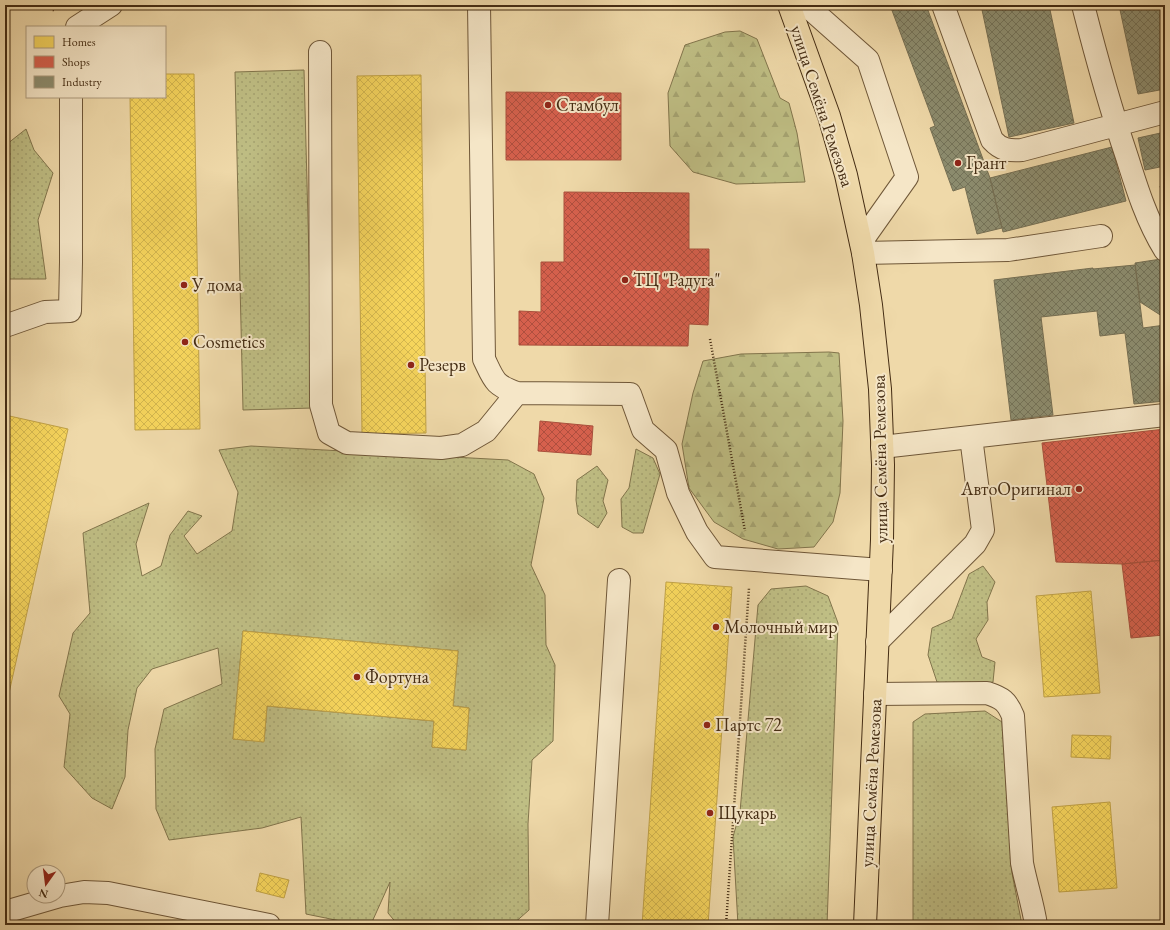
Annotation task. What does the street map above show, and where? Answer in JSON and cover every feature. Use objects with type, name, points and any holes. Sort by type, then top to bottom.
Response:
[{"type":"main road","name":"улица Семёна Ремезова","points":[[789,5],[829,116],[846,175],[862,248],[871,305],[880,389],[882,447],[881,570],[865,925]]},
{"type":"lane","points":[[79,26],[111,5]]},
{"type":"lane","points":[[479,5],[484,359],[493,378],[503,388],[518,393],[630,394],[643,430],[666,450],[678,493],[697,532],[715,557],[881,570]]},
{"type":"lane","points":[[806,5],[868,60],[907,177],[862,248]]},
{"type":"lane","points":[[943,5],[992,140],[998,146],[1008,151],[1022,150],[1165,112]]},
{"type":"lane","points":[[1083,5],[1095,54],[1116,125],[1147,215],[1156,236],[1165,250]]},
{"type":"lane","points":[[320,52],[321,406],[329,433],[347,443],[441,448],[462,445],[486,431],[518,393]]},
{"type":"lane","points":[[5,326],[45,312],[70,311],[71,98]]},
{"type":"lane","points":[[862,248],[1008,250],[1101,236]]},
{"type":"lane","points":[[882,447],[1165,415]]},
{"type":"lane","points":[[877,642],[975,544],[983,530],[971,437]]},
{"type":"lane","points":[[597,925],[619,580]]},
{"type":"lane","points":[[875,694],[987,693],[999,697],[1008,705],[1013,716],[1022,863],[1036,925]]},
{"type":"lane","points":[[5,912],[60,896],[84,892],[108,893],[269,925]]},
{"type":"path","points":[[710,339],[745,533]]},
{"type":"path","points":[[726,925],[749,586]]},
{"type":"green space","points":[[740,31],[757,39],[780,98],[789,103],[797,133],[805,182],[736,184],[693,172],[670,146],[668,93],[685,45],[725,32]]},
{"type":"green space","points":[[304,70],[313,408],[243,410],[235,72]]},
{"type":"green space","points":[[26,129],[34,150],[53,173],[38,220],[46,279],[5,279],[5,148],[7,144]]},
{"type":"green space","points":[[839,353],[843,421],[840,493],[833,522],[814,547],[778,549],[743,539],[714,522],[689,488],[682,444],[693,393],[703,361],[741,354]]},
{"type":"green space","points":[[251,446],[508,460],[534,474],[544,498],[531,565],[545,595],[546,645],[555,665],[553,741],[532,760],[528,824],[529,910],[512,925],[398,925],[388,913],[390,882],[372,922],[360,925],[306,914],[301,817],[262,828],[169,840],[156,809],[155,749],[164,709],[222,684],[218,648],[152,669],[137,688],[128,730],[125,777],[112,809],[92,798],[64,767],[70,714],[59,696],[73,633],[90,613],[83,533],[149,503],[136,544],[142,576],[161,566],[170,535],[188,511],[202,516],[184,536],[197,554],[232,531],[238,492],[219,450]],"holes":[[[243,631],[458,651],[453,706],[469,708],[466,750],[432,747],[434,721],[267,706],[264,741],[233,739]]]},
{"type":"green space","points":[[636,449],[653,458],[660,474],[643,533],[633,533],[622,527],[621,499],[629,488]]},
{"type":"green space","points":[[597,466],[608,480],[603,501],[607,513],[598,528],[578,514],[576,500],[577,480]]},
{"type":"green space","points":[[983,566],[995,582],[987,602],[988,620],[976,639],[982,657],[995,662],[993,682],[968,688],[938,685],[928,655],[932,628],[952,619],[969,574]]},
{"type":"green space","points":[[806,586],[828,596],[838,623],[827,925],[738,925],[733,837],[740,812],[758,605],[771,589]]},
{"type":"green space","points":[[985,711],[1002,722],[1012,873],[1022,925],[913,925],[913,722],[925,714]]},
{"type":"building: Homes","points":[[166,74],[194,74],[200,429],[135,430],[130,98],[166,98]]},
{"type":"building: Homes","points":[[421,75],[426,433],[362,434],[357,76]]},
{"type":"building: Homes","points":[[5,415],[68,429],[5,711]]},
{"type":"building: Homes","points":[[666,582],[732,587],[708,925],[642,925]]},
{"type":"building: Homes","points":[[1091,591],[1100,693],[1044,697],[1036,596]]},
{"type":"building: Homes","points":[[243,631],[458,651],[453,706],[469,708],[466,750],[432,747],[434,721],[267,706],[264,742],[233,739]]},
{"type":"building: Homes","points":[[1072,735],[1111,736],[1110,759],[1071,757]]},
{"type":"building: Homes","points":[[1110,802],[1117,888],[1059,892],[1052,807]]},
{"type":"building: Homes","points":[[260,873],[289,880],[284,898],[256,891]]},
{"type":"building: Shops","points":[[506,92],[621,93],[621,160],[506,160]]},
{"type":"building: Shops","name":"ТЦ \"Радуга\"","points":[[564,192],[689,193],[689,249],[709,249],[709,297],[708,325],[689,324],[688,346],[519,345],[519,311],[541,312],[541,262],[564,262]]},
{"type":"building: Shops","points":[[540,421],[593,426],[591,455],[538,451]]},
{"type":"building: Shops","points":[[1165,429],[1165,560],[1122,564],[1056,562],[1042,443]]},
{"type":"building: Shops","points":[[1165,560],[1165,618],[1162,618],[1164,635],[1131,638],[1122,564]]},
{"type":"building: Industry","points":[[890,5],[926,5],[990,178],[1002,228],[977,234],[965,187],[953,191],[930,128],[935,126]]},
{"type":"building: Industry","points":[[981,5],[1049,5],[1074,123],[1009,137]]},
{"type":"building: Industry","points":[[1119,5],[1165,5],[1165,89],[1138,94]]},
{"type":"building: Industry","points":[[1165,132],[1165,166],[1145,170],[1138,138]]},
{"type":"building: Industry","points":[[1112,147],[1126,201],[1003,232],[990,178]]},
{"type":"building: Industry","points":[[1165,185],[1165,206],[1160,186]]},
{"type":"building: Industry","points":[[1161,259],[1164,284],[1165,283],[1165,318],[1140,302],[1135,263]]},
{"type":"building: Industry","points":[[1135,265],[1143,328],[1165,325],[1165,401],[1134,404],[1125,333],[1100,336],[1097,311],[1041,317],[1053,415],[1011,420],[994,280],[1093,268]]},
{"type":"place","name":"Стамбул","points":[[548,105]]},
{"type":"place","name":"Грант","points":[[958,163]]},
{"type":"place","name":"ТЦ \"Радуга\"","points":[[625,280]]},
{"type":"place","name":"У дома","points":[[184,285]]},
{"type":"place","name":"Cosmetics","points":[[185,342]]},
{"type":"place","name":"Резерв","points":[[411,365]]},
{"type":"place","name":"АвтоОригинал","points":[[1079,489]]},
{"type":"place","name":"Молочный мир","points":[[716,627]]},
{"type":"place","name":"Фортуна","points":[[357,677]]},
{"type":"place","name":"Партс 72","points":[[707,725]]},
{"type":"place","name":"Щукарь","points":[[710,813]]}]
